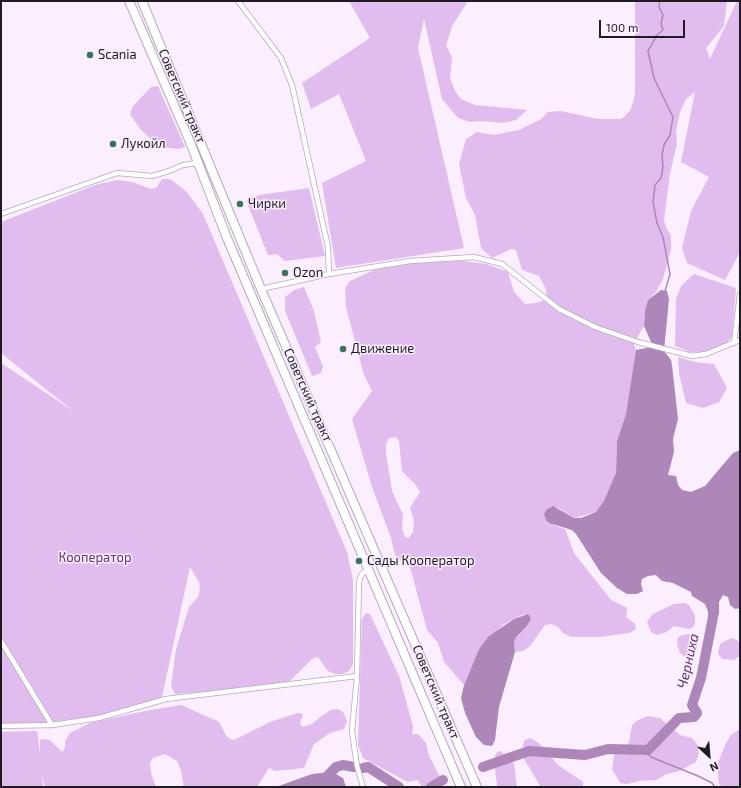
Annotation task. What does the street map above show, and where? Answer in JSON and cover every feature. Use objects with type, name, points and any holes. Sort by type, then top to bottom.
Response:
[{"type":"highway","name":"Советский тракт","points":[[129,1],[198,163],[227,238],[369,568],[461,787]]},
{"type":"highway","name":"Советский тракт","points":[[142,1],[261,289],[477,787]]},
{"type":"street","points":[[238,1],[282,58],[292,85],[328,247],[329,274]]},
{"type":"street","points":[[1,214],[117,174],[152,176],[170,171],[183,165],[198,163]]},
{"type":"street","points":[[261,289],[329,274],[410,261],[474,257],[502,264],[559,309],[595,327],[651,346],[692,356],[706,354],[740,340]]},
{"type":"street","points":[[734,343],[740,294]]},
{"type":"street","points":[[364,787],[357,766],[352,732],[357,676],[359,582],[362,575],[369,568]]},
{"type":"street","points":[[1,641],[52,725]]},
{"type":"street","points":[[1,726],[52,725],[99,718],[166,699],[357,676]]},
{"type":"green space","points":[[349,1],[468,1],[452,26],[446,46],[452,57],[450,78],[455,91],[461,99],[475,105],[527,110],[516,120],[503,123],[480,121],[470,122],[458,118],[442,99],[424,19],[418,48],[464,248],[336,268],[322,183],[366,161],[339,94],[311,109],[302,83],[370,38]]},
{"type":"green space","points":[[635,1],[727,1],[724,26],[706,48],[710,59],[737,1],[740,1],[740,252],[725,280],[687,263],[682,248],[691,211],[709,177],[681,162],[695,92],[686,99],[680,112],[676,131],[677,144],[670,173],[664,220],[671,236],[671,249],[663,279],[656,292],[648,300],[644,317],[644,326],[634,343],[636,350],[630,393],[626,414],[617,441],[616,473],[614,481],[601,508],[596,512],[574,518],[557,507],[553,525],[565,529],[574,553],[611,600],[627,608],[626,617],[635,624],[636,629],[629,633],[599,637],[572,637],[564,634],[558,627],[551,624],[545,625],[530,646],[523,651],[515,652],[514,643],[516,637],[526,627],[528,614],[522,615],[504,624],[479,649],[464,685],[444,662],[438,643],[427,630],[410,567],[395,555],[391,538],[372,487],[352,419],[372,391],[364,375],[346,307],[345,288],[350,281],[374,270],[420,262],[463,261],[486,264],[508,272],[514,292],[525,304],[536,303],[547,299],[546,289],[539,276],[522,270],[516,250],[511,249],[492,258],[481,248],[475,215],[466,198],[459,164],[466,139],[477,132],[494,135],[519,130],[541,119],[548,112],[561,111],[598,119],[621,119],[631,109],[635,94]],"holes":[[[396,437],[399,441],[402,471],[416,485],[420,492],[410,508],[414,521],[413,532],[409,538],[405,537],[402,529],[403,515],[392,491],[386,453],[386,444],[389,438]]]},
{"type":"green space","points":[[158,86],[185,147],[179,149],[160,147],[141,130],[130,114],[133,106],[151,87]]},
{"type":"green space","name":"Кооператор","points":[[162,179],[170,179],[186,191],[203,214],[347,552],[353,580],[353,664],[349,671],[342,674],[335,674],[328,671],[318,657],[312,659],[291,680],[280,686],[175,694],[171,686],[176,649],[189,607],[198,597],[200,590],[199,582],[190,567],[162,697],[106,715],[42,723],[1,724],[1,363],[73,411],[1,353],[1,222],[95,185],[117,180],[132,182],[151,189],[156,188]]},
{"type":"green space","points":[[309,188],[325,256],[285,261],[277,254],[268,255],[246,200],[259,195]]},
{"type":"green space","points":[[694,274],[736,288],[732,337],[721,348],[707,353],[690,352],[675,346],[676,299],[681,286]]},
{"type":"green space","points":[[304,287],[314,311],[321,342],[315,347],[323,367],[321,373],[312,376],[285,311],[285,297],[294,290]]},
{"type":"green space","points":[[678,357],[695,362],[714,364],[727,388],[719,402],[703,408],[686,403],[679,373]]},
{"type":"green space","points":[[685,603],[689,605],[695,616],[695,624],[692,628],[689,629],[674,626],[667,632],[657,635],[651,632],[647,622],[653,614],[674,604]]},
{"type":"green space","points":[[366,613],[370,614],[399,676],[413,726],[412,734],[418,734],[426,743],[429,756],[440,777],[441,787],[422,787],[418,780],[408,782],[363,758],[358,745],[362,619]]},
{"type":"green space","points":[[686,634],[691,635],[697,641],[697,649],[692,657],[685,657],[680,653],[677,644],[678,637]]},
{"type":"green space","points":[[731,638],[737,640],[740,644],[740,655],[734,660],[722,659],[718,653],[720,644]]},
{"type":"green space","points":[[181,705],[219,722],[226,735],[230,739],[234,740],[270,722],[298,713],[303,714],[300,724],[303,727],[312,724],[331,710],[338,709],[343,712],[347,721],[344,729],[330,733],[314,744],[304,768],[275,771],[269,768],[257,787],[184,787],[181,771],[177,761],[165,754],[153,758],[150,763],[151,773],[156,787],[45,787],[42,776],[43,787],[1,787],[1,732],[37,731],[40,753],[40,740],[43,739],[50,740],[62,752],[65,748],[65,741],[70,733],[90,723]]},
{"type":"green space","points":[[648,716],[660,718],[680,735],[692,738],[697,744],[699,753],[696,762],[679,771],[667,774],[656,780],[639,781],[627,784],[620,783],[612,769],[614,755],[629,743],[632,725],[638,720]]},
{"type":"green space","points":[[740,729],[740,787],[722,787],[719,784],[717,765],[731,735]]},
{"type":"green space","points":[[530,738],[539,743],[558,765],[583,782],[583,787],[541,787],[524,759],[523,744],[525,740]]},
{"type":"green space","points":[[500,751],[510,758],[514,764],[517,787],[497,786],[494,760],[496,753]]},
{"type":"shaded area","points":[[661,290],[667,291],[669,299],[664,351],[671,360],[678,419],[673,439],[674,452],[668,475],[676,476],[678,485],[682,490],[691,492],[705,486],[733,453],[740,450],[740,608],[735,609],[730,605],[728,597],[723,595],[719,602],[719,615],[713,617],[709,614],[705,604],[692,596],[691,592],[673,583],[662,581],[656,575],[648,576],[642,579],[641,584],[643,591],[637,594],[627,594],[617,588],[601,573],[576,534],[572,530],[549,523],[544,514],[547,509],[553,506],[574,518],[581,518],[596,512],[604,501],[616,473],[617,441],[626,414],[636,350],[651,347],[652,344],[644,326],[645,311],[648,300]]},
{"type":"shaded area","points":[[528,614],[531,619],[526,627],[516,637],[514,643],[515,652],[499,707],[495,740],[492,746],[484,745],[476,737],[465,713],[461,698],[464,685],[479,649],[489,636],[514,619]]},
{"type":"shaded area","points":[[332,772],[343,778],[346,787],[276,787],[312,774]]},
{"type":"waterway","points":[[660,1],[659,7],[663,15],[661,24],[663,30],[657,35],[648,51],[654,78],[673,117],[670,135],[664,145],[661,178],[655,185],[653,202],[657,223],[663,237],[670,274],[665,291]]},
{"type":"waterway","name":"Черниха","points":[[483,767],[529,751],[585,755],[608,749],[648,750],[679,718],[694,717],[697,713],[692,705],[701,678],[713,617],[713,603]]},
{"type":"waterway","points":[[643,750],[651,757],[698,776],[712,783],[715,787]]},
{"type":"waterway","name":"Черниха","points":[[317,787],[336,767],[343,765],[354,767]]},
{"type":"waterway","name":"Черниха","points":[[363,768],[368,767],[399,787]]},
{"type":"waterway","name":"Черниха","points":[[431,787],[443,780]]},
{"type":"place","name":"Scania","points":[[90,55]]},
{"type":"place","name":"Лукойл","points":[[113,144]]},
{"type":"place","name":"Чирки","points":[[240,204]]},
{"type":"place","name":"Ozon","points":[[285,273]]},
{"type":"place","name":"Движение","points":[[343,349]]},
{"type":"place","name":"Сады Кооператор","points":[[359,561]]}]
